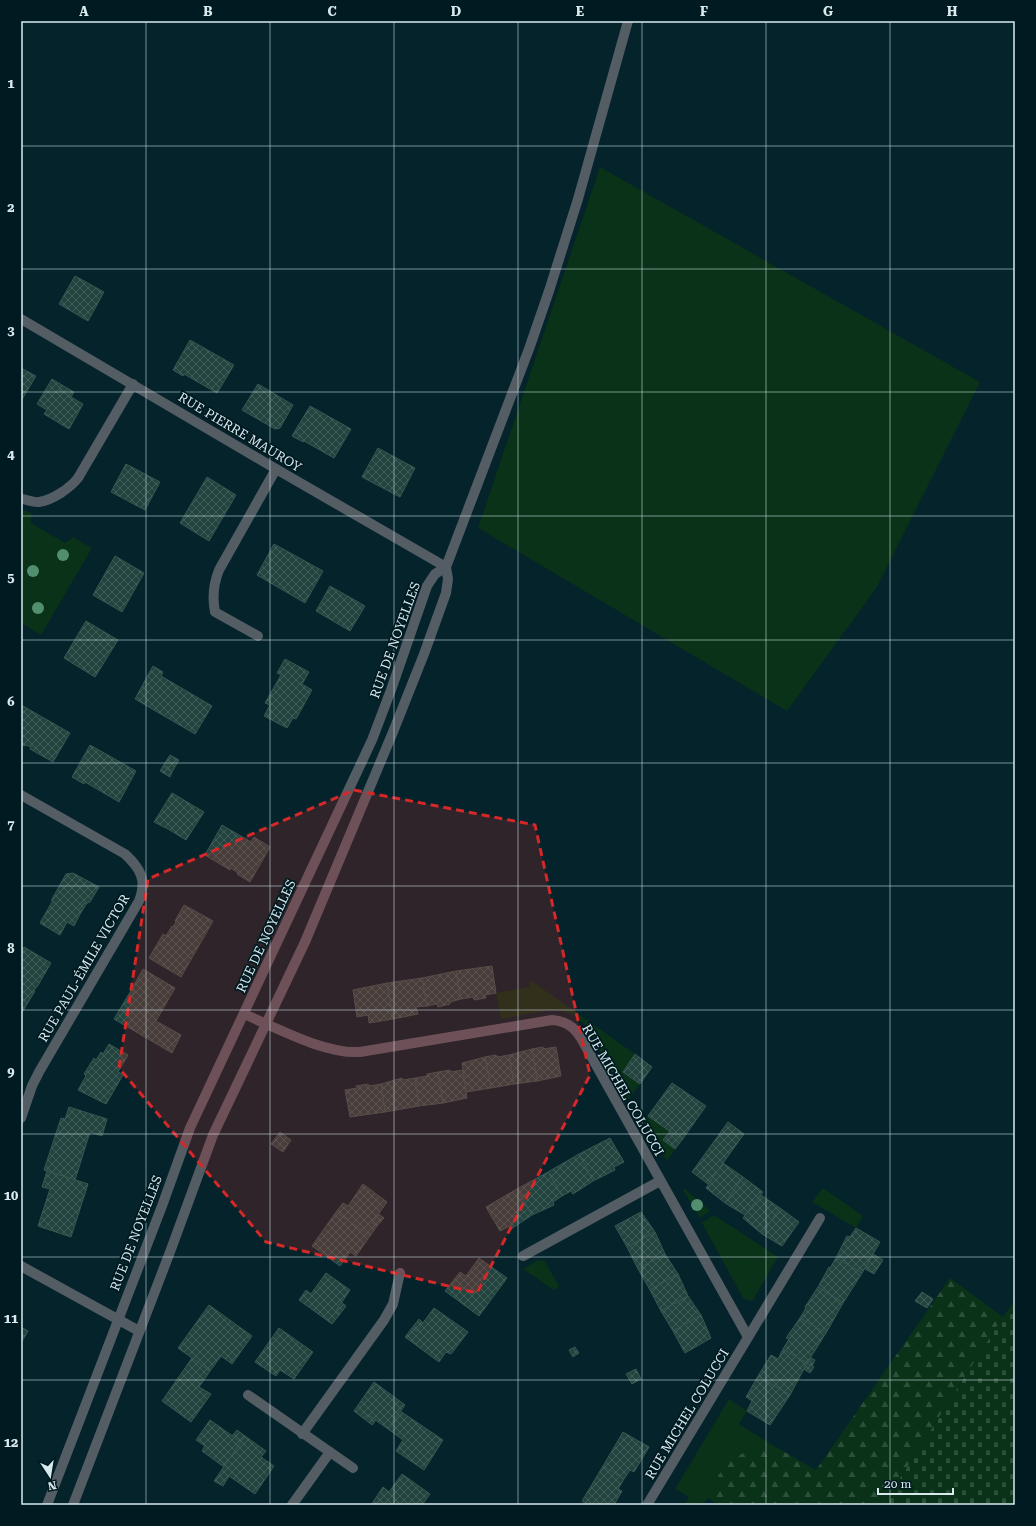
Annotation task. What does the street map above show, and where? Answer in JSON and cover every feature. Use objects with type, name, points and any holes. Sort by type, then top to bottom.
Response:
[{"type":"street","points":[[72,1505],[140,1331],[213,1135],[324,897],[424,654],[446,593],[448,579],[446,567],[529,349],[544,305],[580,192],[628,21]]},
{"type":"street","name":"RUE PIERRE MAUROY","points":[[21,319],[276,470],[446,567]]},
{"type":"street","points":[[21,499],[32,502],[40,502],[65,491],[72,486],[133,384]]},
{"type":"street","points":[[258,636],[215,612],[213,592],[215,580],[222,565],[276,470]]},
{"type":"street","name":"RUE DE NOYELLES","points":[[47,1505],[117,1320],[160,1212],[190,1128],[372,740],[393,685],[427,586],[435,574],[446,567]]},
{"type":"street","name":"RUE PAUL-ÉMILE VICTOR","points":[[21,795],[125,854],[135,863],[141,872],[142,882],[142,892],[139,901],[39,1072],[32,1086],[21,1118]]},
{"type":"street","name":"RUE MICHEL COLUCCI","points":[[244,1014],[326,1048],[349,1053],[552,1020],[560,1021],[575,1029],[748,1337]]},
{"type":"street","points":[[523,1256],[660,1181]]},
{"type":"street","name":"RUE MICHEL COLUCCI","points":[[647,1505],[820,1218]]},
{"type":"street","points":[[21,1266],[117,1320],[140,1331]]},
{"type":"street","points":[[302,1434],[384,1320],[393,1304],[400,1273]]},
{"type":"street","points":[[248,1395],[353,1468]]},
{"type":"street","points":[[292,1505],[330,1452]]},
{"type":"highlighted area","points":[[354,790],[535,825],[590,1075],[477,1293],[266,1242],[119,1068],[148,879]]},
{"type":"green space","points":[[600,167],[980,382],[877,587],[787,711],[478,528]]},
{"type":"green space","points":[[21,511],[32,513],[31,523],[65,543],[73,537],[92,548],[41,635],[21,623]]},
{"type":"green space","points":[[529,979],[635,1054],[623,1072],[640,1084],[627,1101],[587,1027],[574,1015],[559,1010],[550,1010],[501,1019],[496,993],[530,987]]},
{"type":"green space","points":[[648,1116],[670,1131],[663,1140],[675,1149],[667,1161],[644,1122]]},
{"type":"green space","points":[[823,1188],[863,1216],[856,1228],[812,1202]]},
{"type":"green space","points":[[683,1189],[685,1189],[710,1211],[700,1218]]},
{"type":"green space","points":[[714,1215],[778,1257],[753,1300],[750,1301],[743,1298],[702,1223]]},
{"type":"green space","points":[[544,1260],[559,1286],[554,1290],[523,1269],[536,1261]]},
{"type":"green space","points":[[950,1278],[1003,1317],[883,1505],[717,1505],[715,1491],[718,1476],[729,1461],[754,1447],[776,1447],[816,1470]]},
{"type":"green space","points":[[1015,1300],[1015,1505],[883,1505],[1003,1317]]},
{"type":"green space","points":[[729,1399],[747,1411],[739,1424],[776,1447],[754,1447],[715,1491],[717,1505],[708,1498],[702,1505],[684,1505],[689,1497],[675,1489]]},
{"type":"building","points":[[75,276],[104,292],[88,321],[59,304]]},
{"type":"building","points":[[190,340],[234,365],[217,393],[184,374],[183,376],[173,370]]},
{"type":"building","points":[[21,368],[36,376],[21,401]]},
{"type":"building","points":[[52,379],[62,385],[59,390],[83,404],[69,429],[44,414],[47,410],[37,404]]},
{"type":"building","points":[[258,384],[293,405],[280,428],[275,429],[242,410]]},
{"type":"building","points":[[62,385],[74,392],[71,397],[59,390]]},
{"type":"building","points":[[310,406],[351,429],[334,458],[292,436]]},
{"type":"building","points":[[378,448],[415,468],[400,497],[362,477]]},
{"type":"building","points":[[126,464],[160,482],[145,510],[111,492]]},
{"type":"building","points":[[207,477],[236,495],[209,541],[180,523]]},
{"type":"building","points":[[274,544],[323,571],[305,603],[257,575]]},
{"type":"building","points":[[115,556],[144,573],[122,612],[93,595]]},
{"type":"building","points":[[330,586],[365,606],[350,631],[316,611]]},
{"type":"building","points":[[86,621],[118,640],[95,677],[64,658]]},
{"type":"building","points":[[285,659],[309,672],[302,684],[312,690],[296,719],[293,718],[287,728],[264,716],[270,705],[265,703],[281,675],[277,673]]},
{"type":"building","points":[[153,666],[163,672],[161,676],[212,706],[195,734],[135,699]]},
{"type":"building","points":[[23,706],[70,733],[53,762],[30,749],[31,747],[21,744],[21,710]]},
{"type":"building","points":[[90,745],[136,771],[119,802],[85,782],[84,784],[72,777]]},
{"type":"building","points":[[170,755],[179,760],[172,772],[163,766]]},
{"type":"building","points":[[163,766],[172,772],[170,777],[160,771]]},
{"type":"building","points":[[172,793],[204,812],[186,840],[154,822]]},
{"type":"building","points":[[222,825],[251,842],[254,837],[270,847],[250,882],[237,874],[238,873],[231,868],[230,870],[205,855]]},
{"type":"building","points":[[73,873],[99,887],[90,902],[83,904],[79,910],[80,914],[74,926],[67,922],[60,935],[40,923],[66,874]]},
{"type":"building","points":[[87,903],[80,914],[79,910],[83,904]]},
{"type":"building","points":[[184,905],[213,921],[181,977],[149,958],[163,934],[166,936],[172,926],[173,927]]},
{"type":"building","points":[[24,947],[51,963],[21,1014],[21,951]]},
{"type":"building","points":[[492,966],[496,993],[485,995],[486,998],[474,1000],[473,997],[461,999],[456,971]]},
{"type":"building","points":[[143,969],[175,988],[156,1021],[181,1035],[172,1053],[114,1019],[123,1004],[129,1001],[133,994],[133,987]]},
{"type":"building","points":[[456,971],[461,999],[438,1007],[437,1004],[427,1006],[422,978]]},
{"type":"building","points":[[422,978],[427,1006],[416,1007],[418,1014],[393,1019],[387,983]]},
{"type":"building","points":[[387,983],[393,1019],[369,1023],[368,1015],[357,1017],[353,990]]},
{"type":"building","points":[[133,987],[133,994],[129,1001],[123,1004]]},
{"type":"building","points":[[109,1044],[128,1055],[118,1072],[123,1075],[106,1104],[78,1090],[86,1076],[84,1074],[94,1058],[96,1060],[101,1052],[103,1054]]},
{"type":"building","points":[[543,1047],[543,1049],[556,1047],[561,1076],[537,1081],[532,1049]]},
{"type":"building","points":[[532,1049],[537,1081],[514,1084],[509,1055]]},
{"type":"building","points":[[635,1054],[652,1067],[640,1084],[623,1072]]},
{"type":"building","points":[[496,1055],[497,1057],[509,1055],[514,1084],[491,1088],[485,1057]]},
{"type":"building","points":[[485,1057],[491,1088],[466,1092],[462,1063]]},
{"type":"building","points":[[450,1070],[450,1072],[463,1070],[467,1098],[443,1103],[438,1072]]},
{"type":"building","points":[[438,1072],[443,1103],[419,1106],[415,1078]]},
{"type":"building","points":[[402,1078],[403,1080],[415,1078],[419,1106],[385,1112],[381,1084]]},
{"type":"building","points":[[672,1083],[706,1106],[682,1140],[648,1116]]},
{"type":"building","points":[[368,1084],[369,1086],[381,1084],[385,1112],[350,1117],[345,1090]]},
{"type":"building","points":[[69,1107],[107,1119],[102,1136],[90,1132],[75,1180],[44,1170],[61,1118],[65,1119]]},
{"type":"building","points":[[728,1122],[744,1134],[708,1184],[692,1172]]},
{"type":"building","points":[[670,1131],[682,1140],[675,1149],[663,1140]]},
{"type":"building","points":[[280,1132],[291,1140],[283,1152],[271,1144]]},
{"type":"building","points":[[610,1138],[624,1162],[614,1167],[615,1170],[593,1181],[579,1154]]},
{"type":"building","points":[[579,1154],[593,1181],[573,1194],[571,1191],[562,1196],[548,1172]]},
{"type":"building","points":[[723,1163],[743,1177],[725,1203],[706,1188]]},
{"type":"building","points":[[47,1171],[88,1184],[71,1237],[38,1226],[50,1189],[42,1187]]},
{"type":"building","points":[[548,1172],[562,1196],[553,1202],[554,1205],[532,1215],[517,1189]]},
{"type":"building","points":[[743,1177],[763,1192],[745,1215],[725,1203]]},
{"type":"building","points":[[363,1184],[387,1202],[372,1223],[377,1226],[370,1236],[336,1212],[343,1203],[348,1206]]},
{"type":"building","points":[[517,1189],[532,1215],[511,1229],[510,1226],[500,1231],[486,1207]]},
{"type":"building","points":[[761,1195],[780,1208],[762,1234],[743,1218]]},
{"type":"building","points":[[780,1208],[799,1222],[782,1246],[762,1234]]},
{"type":"building","points":[[336,1212],[370,1236],[356,1256],[350,1252],[340,1266],[312,1246]]},
{"type":"building","points":[[641,1212],[655,1232],[627,1247],[615,1226]]},
{"type":"building","points":[[379,1214],[384,1218],[377,1226],[372,1223]]},
{"type":"building","points":[[856,1228],[880,1242],[862,1273],[836,1258],[847,1236],[850,1237]]},
{"type":"building","points":[[655,1232],[665,1254],[638,1269],[627,1247]]},
{"type":"building","points":[[665,1254],[678,1274],[650,1290],[638,1269]]},
{"type":"building","points":[[873,1254],[883,1260],[874,1274],[865,1269]]},
{"type":"building","points":[[479,1258],[507,1278],[479,1316],[445,1291],[460,1272],[466,1276]]},
{"type":"building","points":[[836,1258],[862,1273],[843,1303],[818,1287],[829,1267],[830,1268]]},
{"type":"building","points":[[326,1273],[350,1290],[336,1311],[340,1314],[332,1324],[299,1300],[306,1290],[311,1294]]},
{"type":"building","points":[[678,1274],[688,1296],[661,1311],[650,1290]]},
{"type":"building","points":[[818,1287],[843,1303],[826,1333],[800,1318]]},
{"type":"building","points":[[922,1292],[933,1299],[927,1308],[915,1301]]},
{"type":"building","points":[[688,1296],[701,1315],[673,1331],[661,1311]]},
{"type":"building","points":[[341,1302],[346,1306],[340,1314],[336,1311]]},
{"type":"building","points":[[209,1305],[252,1336],[232,1364],[221,1356],[210,1371],[178,1348]]},
{"type":"building","points":[[434,1308],[468,1332],[451,1354],[446,1352],[439,1362],[405,1337],[412,1328],[417,1331]]},
{"type":"building","points":[[701,1315],[711,1338],[685,1353],[673,1331]]},
{"type":"building","points":[[800,1318],[826,1333],[807,1363],[783,1349],[789,1339],[786,1338]]},
{"type":"building","points":[[419,1319],[423,1323],[417,1331],[412,1328]]},
{"type":"building","points":[[21,1327],[28,1331],[21,1343]]},
{"type":"building","points":[[279,1328],[313,1352],[294,1379],[280,1370],[276,1376],[255,1362]]},
{"type":"building","points":[[575,1347],[579,1353],[573,1357],[569,1350]]},
{"type":"building","points":[[783,1349],[807,1363],[790,1395],[758,1376],[771,1355],[778,1359]]},
{"type":"building","points":[[192,1358],[210,1371],[199,1387],[211,1394],[191,1422],[162,1401]]},
{"type":"building","points":[[811,1358],[815,1360],[812,1366],[807,1363]]},
{"type":"building","points":[[807,1363],[814,1367],[810,1373],[804,1369]]},
{"type":"building","points":[[636,1369],[641,1379],[632,1384],[626,1374]]},
{"type":"building","points":[[758,1376],[790,1395],[770,1425],[747,1411],[752,1401],[746,1397]]},
{"type":"building","points":[[374,1382],[405,1405],[388,1429],[367,1414],[363,1418],[354,1411]]},
{"type":"building","points":[[400,1411],[443,1440],[424,1470],[396,1451],[403,1440],[388,1429]]},
{"type":"building","points":[[367,1414],[376,1420],[372,1425],[363,1418]]},
{"type":"building","points":[[210,1420],[241,1442],[224,1467],[202,1451],[205,1446],[196,1440]]},
{"type":"building","points":[[237,1430],[245,1436],[241,1442],[232,1436]]},
{"type":"building","points":[[623,1432],[649,1447],[634,1472],[630,1470],[624,1479],[603,1466]]},
{"type":"building","points":[[245,1436],[266,1451],[261,1457],[274,1466],[255,1494],[229,1476],[223,1486],[214,1481]]},
{"type":"building","points":[[603,1466],[624,1479],[618,1489],[622,1491],[614,1505],[588,1505],[582,1501]]},
{"type":"building","points":[[402,1474],[430,1494],[422,1505],[371,1505],[383,1487],[389,1492]]}]
